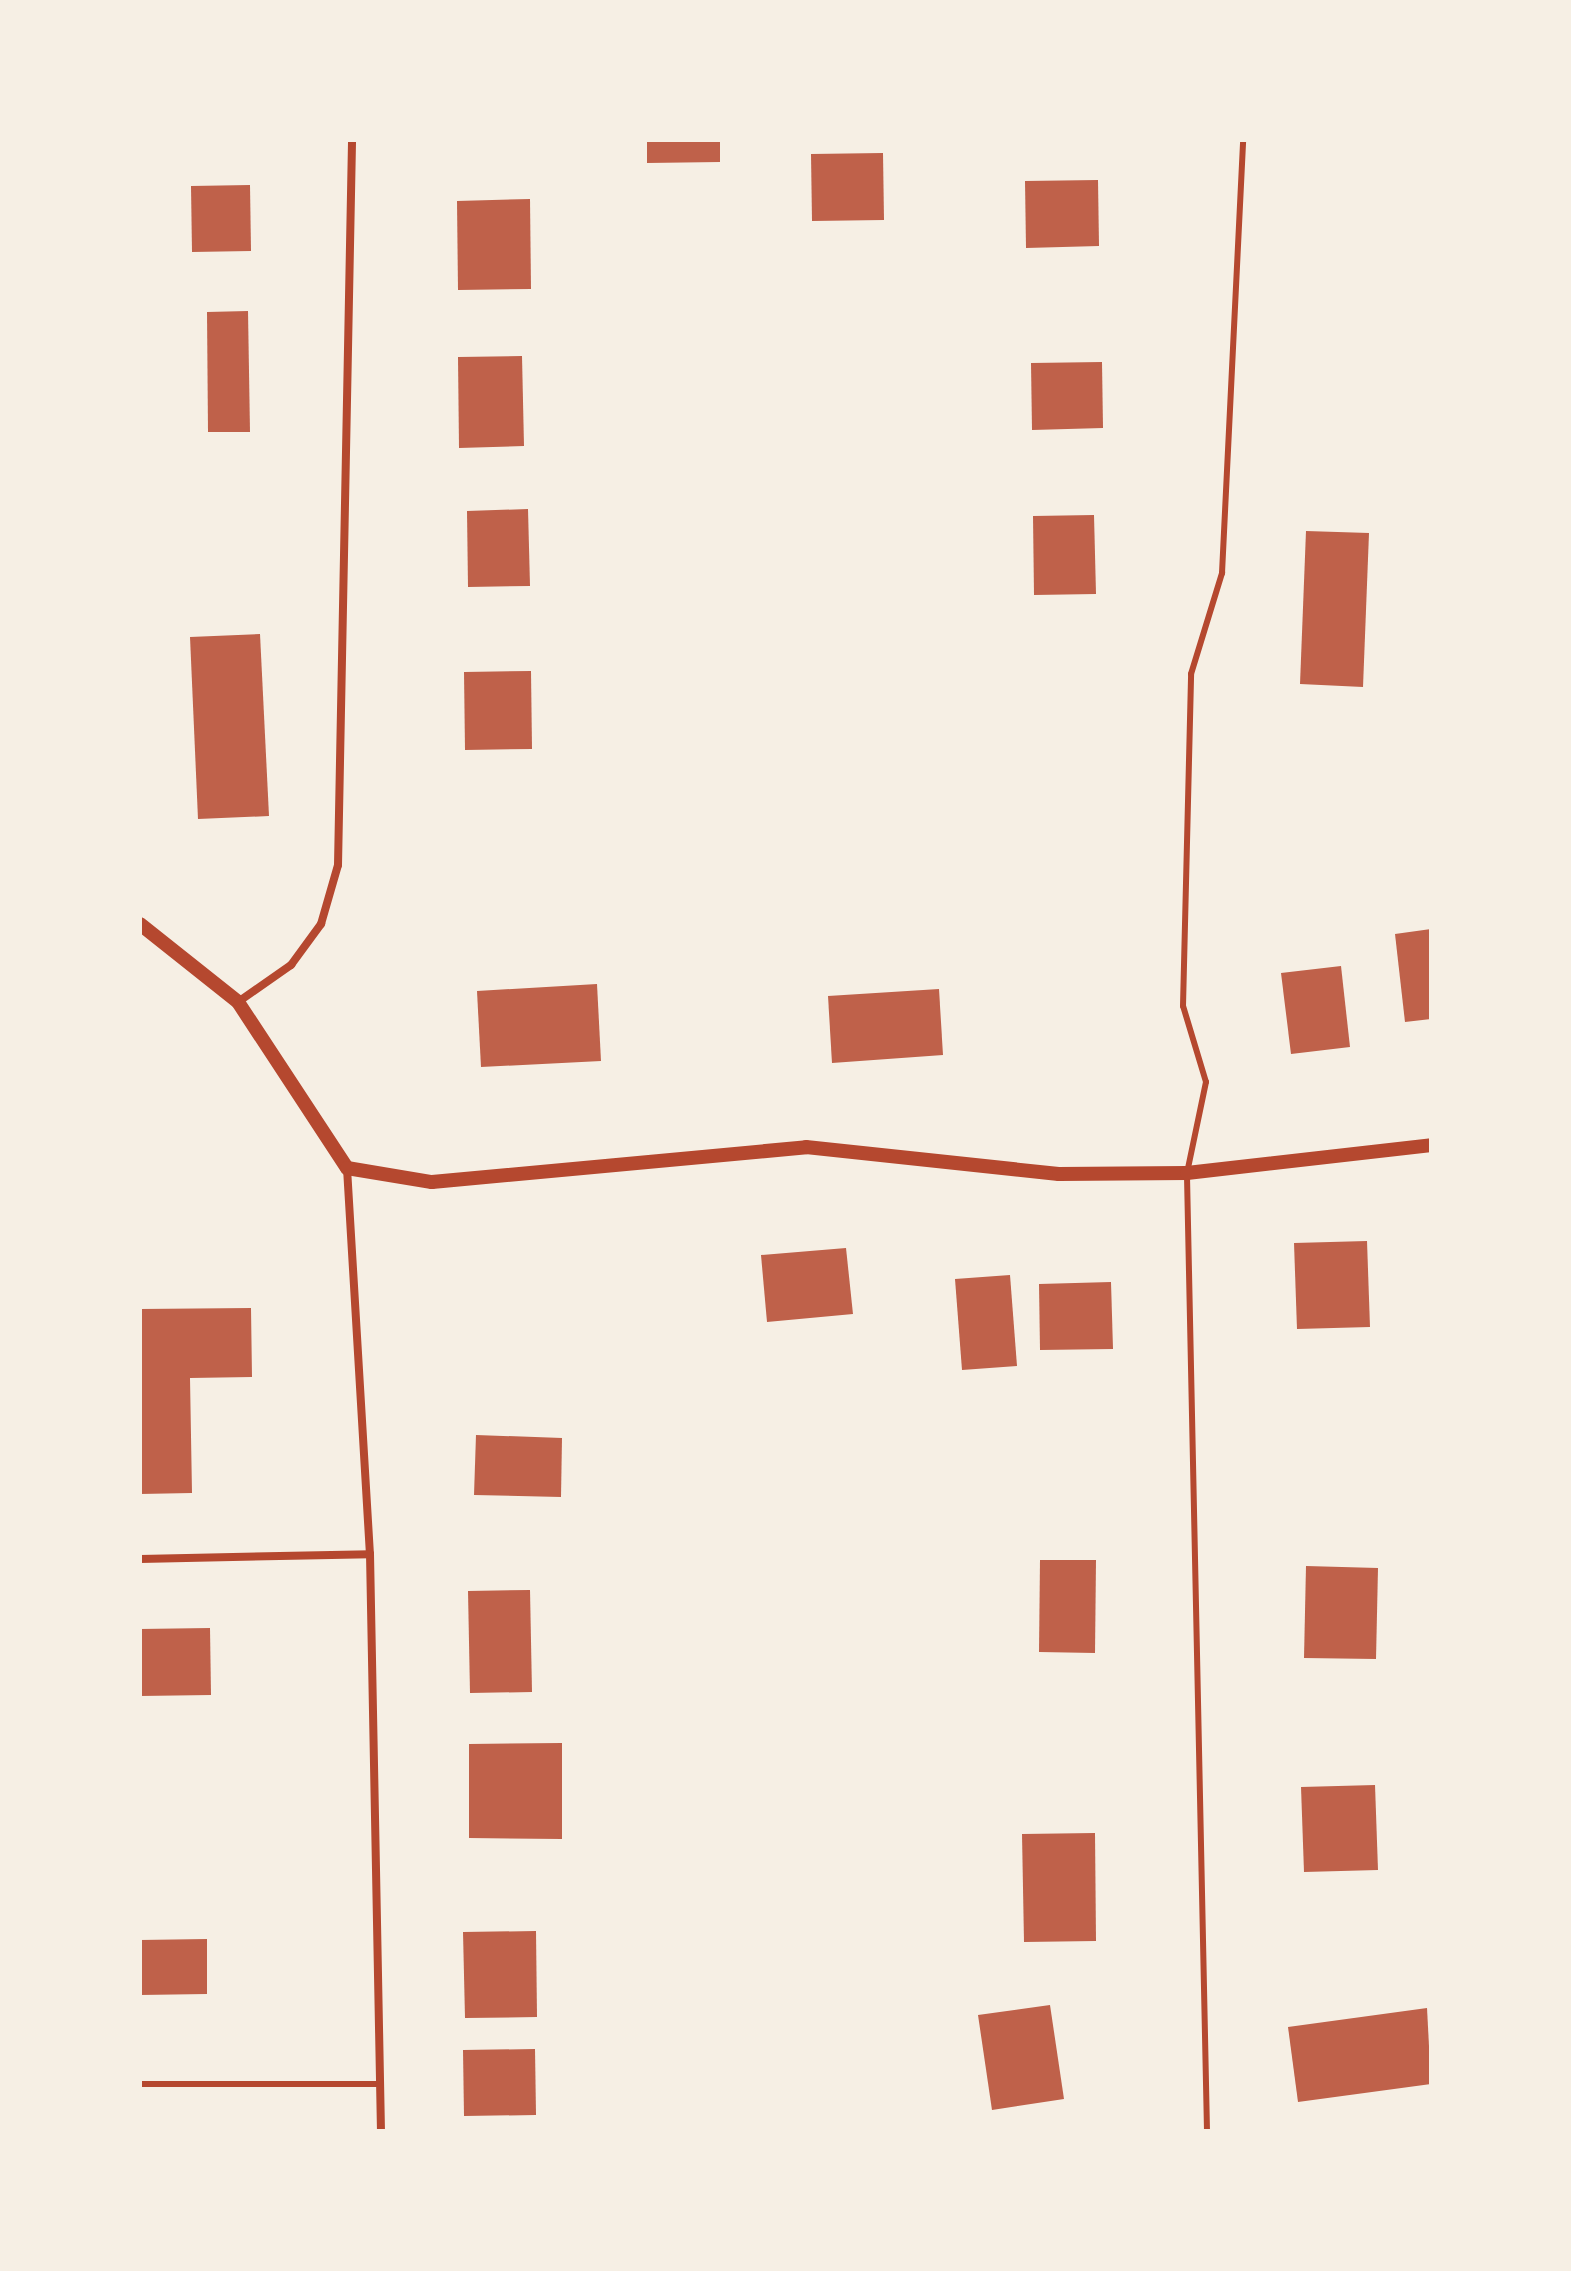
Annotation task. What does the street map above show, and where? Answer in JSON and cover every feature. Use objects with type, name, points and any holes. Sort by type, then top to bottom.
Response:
[{"type":"street","points":[[238,1002],[291,965],[321,924],[338,865],[352,140]]},
{"type":"street","points":[[140,924],[238,1002],[347,1168],[370,1554],[381,2131]]},
{"type":"street","points":[[347,1168],[432,1182],[806,1147],[1059,1174],[1187,1173],[1431,1145]]},
{"type":"street","points":[[140,1559],[370,1554]]},
{"type":"lane","points":[[1207,2131],[1187,1173],[1206,1082],[1183,1006],[1191,674],[1222,573],[1243,140]]},
{"type":"lane","points":[[140,2084],[380,2084]]},
{"type":"building","points":[[647,140],[720,140],[720,162],[647,163]]},
{"type":"building","points":[[883,153],[884,220],[812,221],[811,154]]},
{"type":"building","points":[[1098,180],[1099,246],[1026,248],[1025,181]]},
{"type":"building","points":[[250,185],[251,251],[192,252],[191,186]]},
{"type":"building","points":[[530,199],[531,289],[458,290],[457,201]]},
{"type":"building","points":[[248,311],[250,432],[208,432],[207,312]]},
{"type":"building","points":[[522,356],[524,446],[459,448],[458,357]]},
{"type":"building","points":[[1102,362],[1103,428],[1032,430],[1031,363]]},
{"type":"building","points":[[528,509],[530,586],[468,587],[467,511]]},
{"type":"building","points":[[1094,515],[1096,594],[1034,595],[1033,516]]},
{"type":"building","points":[[1306,531],[1369,533],[1363,687],[1300,684]]},
{"type":"building","points":[[260,634],[269,816],[198,819],[190,637]]},
{"type":"building","points":[[531,671],[532,749],[465,750],[464,672]]},
{"type":"building","points":[[1431,929],[1431,1019],[1405,1022],[1395,934]]},
{"type":"building","points":[[1341,966],[1350,1047],[1291,1054],[1281,973]]},
{"type":"building","points":[[597,984],[601,1061],[481,1067],[477,991]]},
{"type":"building","points":[[939,989],[943,1055],[832,1063],[828,996]]},
{"type":"building","points":[[1367,1241],[1370,1327],[1297,1329],[1294,1243]]},
{"type":"building","points":[[846,1248],[853,1314],[767,1322],[761,1255]]},
{"type":"building","points":[[1010,1275],[1017,1366],[962,1370],[955,1279]]},
{"type":"building","points":[[1111,1282],[1113,1349],[1040,1350],[1039,1284]]},
{"type":"building","points":[[251,1308],[252,1377],[190,1378],[192,1493],[140,1494],[140,1309]]},
{"type":"building","points":[[476,1435],[562,1438],[561,1497],[474,1495]]},
{"type":"building","points":[[1040,1560],[1096,1560],[1095,1653],[1039,1652]]},
{"type":"building","points":[[1306,1566],[1378,1568],[1376,1659],[1304,1658]]},
{"type":"building","points":[[530,1590],[532,1692],[470,1693],[468,1591]]},
{"type":"building","points":[[210,1628],[211,1695],[140,1696],[140,1629]]},
{"type":"building","points":[[562,1743],[562,1839],[469,1838],[469,1744]]},
{"type":"building","points":[[1375,1785],[1378,1870],[1304,1872],[1301,1787]]},
{"type":"building","points":[[1095,1833],[1096,1941],[1024,1942],[1022,1834]]},
{"type":"building","points":[[536,1931],[537,2017],[465,2018],[463,1932]]},
{"type":"building","points":[[207,1939],[207,1994],[140,1995],[140,1940]]},
{"type":"building","points":[[1050,2005],[1064,2099],[992,2110],[978,2015]]},
{"type":"building","points":[[1427,2008],[1431,2084],[1298,2102],[1288,2027]]},
{"type":"building","points":[[535,2049],[536,2115],[464,2116],[463,2050]]}]
